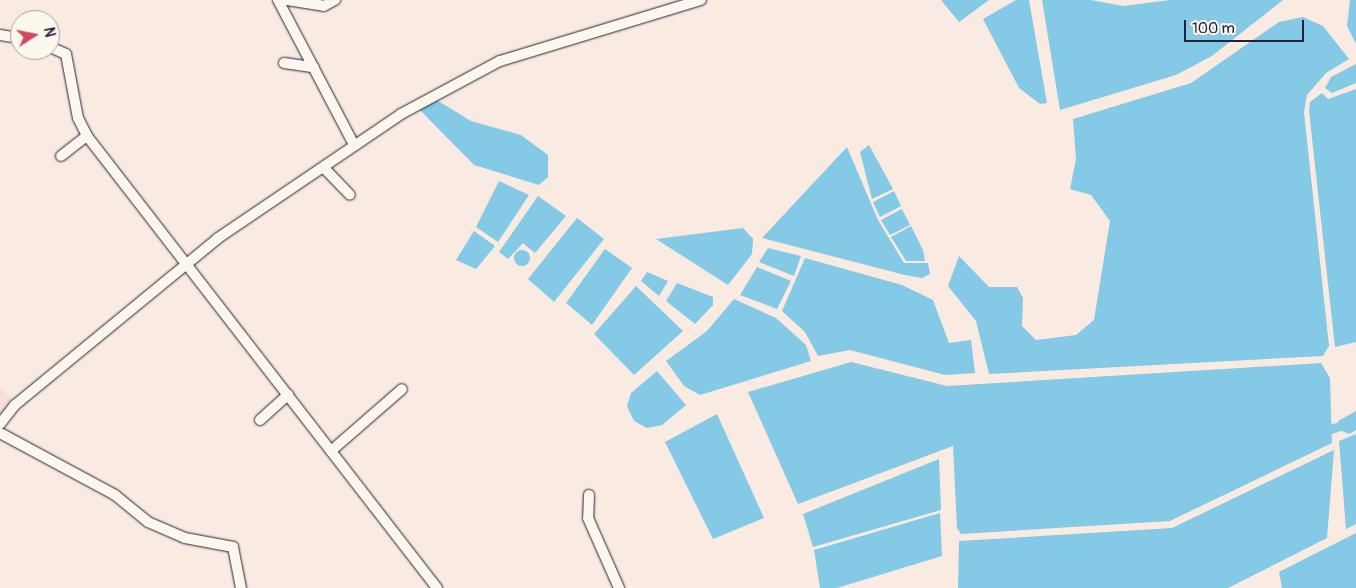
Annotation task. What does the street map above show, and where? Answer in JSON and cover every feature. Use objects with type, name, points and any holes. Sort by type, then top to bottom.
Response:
[{"type":"street","points":[[278,0],[354,145]]},
{"type":"street","points":[[287,0],[324,6],[335,0]]},
{"type":"street","points":[[0,424],[16,405],[188,266],[218,238],[324,168],[354,145],[401,114],[500,62],[701,0]]},
{"type":"street","points":[[60,51],[66,54],[78,118],[87,136],[437,588]]},
{"type":"street","points":[[284,63],[314,67]]},
{"type":"street","points":[[61,156],[87,136]]},
{"type":"street","points":[[324,168],[350,195]]},
{"type":"street","points":[[331,451],[402,389]]},
{"type":"street","points":[[260,420],[288,396]]},
{"type":"street","points":[[0,433],[115,495],[148,522],[185,538],[233,547],[241,588]]},
{"type":"street","points":[[589,495],[588,518],[618,588]]},
{"type":"shaded area","points":[[0,388],[14,401],[0,418]]},
{"type":"water","points":[[941,0],[989,0],[959,22]]},
{"type":"water","points":[[1016,0],[1029,0],[1047,103],[1040,104],[1019,88],[983,19]]},
{"type":"water","points":[[1042,0],[1091,0],[1123,6],[1170,0],[1283,0],[1212,56],[1176,75],[1060,110]]},
{"type":"water","points":[[1350,0],[1356,0],[1356,44],[1347,26]]},
{"type":"water","points":[[1303,17],[1323,26],[1349,59],[1326,73],[1307,95],[1304,112],[1329,346],[1323,356],[989,374],[976,321],[948,286],[959,256],[989,287],[1017,287],[1023,298],[1022,326],[1036,340],[1076,335],[1094,320],[1110,221],[1091,195],[1070,189],[1076,159],[1073,119],[1191,83],[1279,22]]},
{"type":"water","points":[[1356,64],[1356,83],[1332,93],[1325,88],[1331,77]]},
{"type":"water","points":[[1356,89],[1356,342],[1335,347],[1309,111],[1310,102],[1322,93],[1328,99]]},
{"type":"water","points":[[435,99],[471,121],[521,135],[548,155],[548,177],[539,185],[474,165],[416,106]]},
{"type":"water","points":[[869,145],[893,189],[872,199],[860,152]]},
{"type":"water","points":[[847,147],[878,220],[904,263],[928,263],[930,274],[922,278],[905,275],[762,238]]},
{"type":"water","points":[[499,181],[529,195],[498,242],[476,227]]},
{"type":"water","points":[[894,191],[901,206],[880,217],[873,202]]},
{"type":"water","points":[[538,196],[566,216],[535,253],[523,243],[508,259],[499,252]]},
{"type":"water","points":[[902,209],[910,225],[890,235],[881,220]]},
{"type":"water","points":[[577,218],[604,239],[554,302],[528,279]]},
{"type":"water","points":[[911,226],[923,250],[925,261],[906,261],[891,237]]},
{"type":"water","points":[[743,228],[753,239],[752,254],[728,285],[656,239]]},
{"type":"water","points":[[474,231],[495,246],[476,269],[456,260]]},
{"type":"water","points":[[768,248],[801,256],[794,276],[759,262]]},
{"type":"water","points":[[605,249],[632,268],[592,325],[566,303]]},
{"type":"water","points":[[519,250],[525,250],[530,255],[528,264],[519,266],[514,261],[514,255]]},
{"type":"water","points":[[805,258],[902,285],[933,300],[949,343],[971,340],[975,373],[945,375],[850,350],[818,356],[805,332],[782,311]]},
{"type":"water","points":[[757,267],[791,281],[777,309],[740,295]]},
{"type":"water","points":[[647,272],[668,281],[659,296],[641,281]]},
{"type":"water","points":[[677,283],[713,297],[713,305],[695,324],[666,301]]},
{"type":"water","points":[[636,286],[683,331],[634,375],[594,334]]},
{"type":"water","points":[[734,299],[776,318],[806,345],[811,361],[700,395],[684,386],[666,361],[707,331]]},
{"type":"water","points":[[851,362],[947,386],[1321,363],[1330,378],[1332,443],[1170,521],[961,534],[957,528],[953,446],[798,504],[748,392]]},
{"type":"water","points":[[657,371],[686,405],[662,425],[647,428],[634,421],[627,406],[631,393]]},
{"type":"water","points":[[1356,411],[1356,430],[1349,434],[1340,430],[1338,421]]},
{"type":"water","points":[[717,414],[764,518],[713,539],[665,442]]},
{"type":"water","points":[[1356,434],[1356,524],[1346,529],[1339,441]]},
{"type":"water","points":[[1334,450],[1327,538],[1228,588],[958,588],[959,541],[1172,528]]},
{"type":"water","points":[[939,459],[941,510],[813,547],[803,514]]},
{"type":"water","points":[[940,513],[942,556],[837,588],[820,588],[814,550]]},
{"type":"water","points":[[1356,533],[1356,588],[1282,588],[1279,572]]},
{"type":"waterway","points":[[1322,432],[1356,420]]}]
